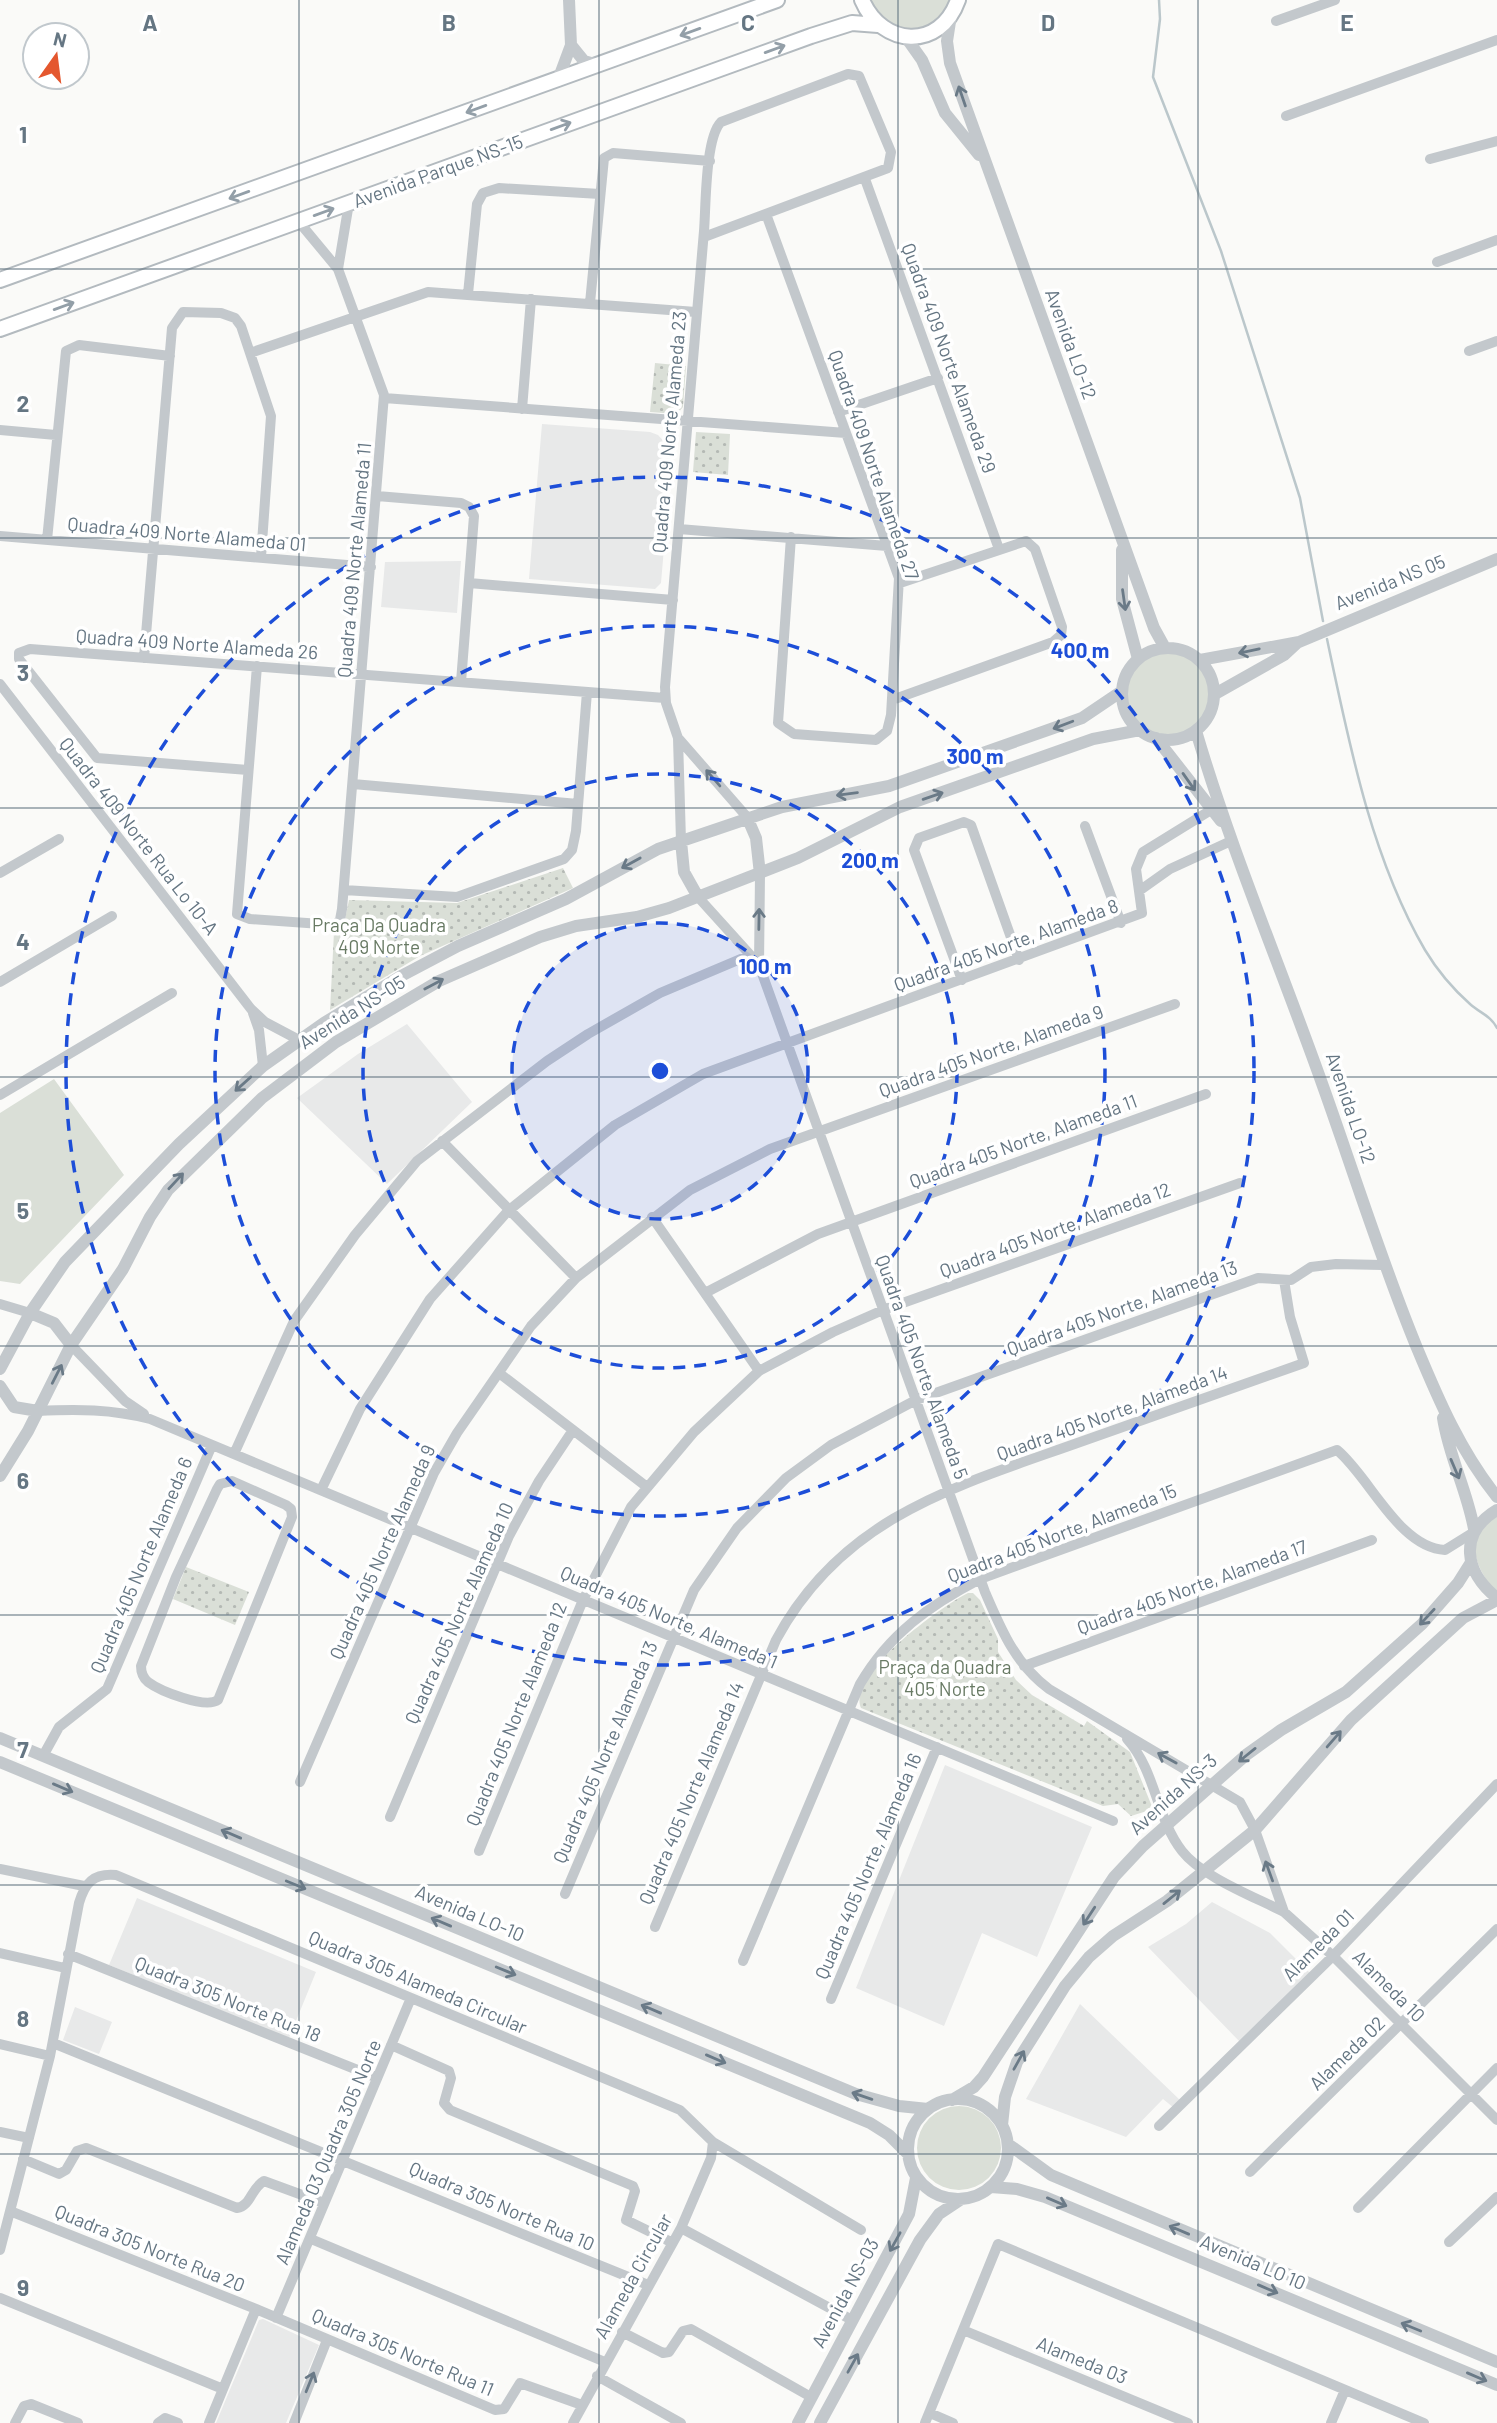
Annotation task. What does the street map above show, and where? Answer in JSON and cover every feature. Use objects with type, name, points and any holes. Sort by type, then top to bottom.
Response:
[{"type":"main road","points":[[0,281],[777,0]]},
{"type":"main road","points":[[862,0],[878,25]]},
{"type":"main road","points":[[905,36],[928,34],[943,26],[956,4]]},
{"type":"main road","name":"Avenida Parque NS-15","points":[[0,329],[828,30],[852,23],[878,25],[905,36]]},
{"type":"street","points":[[558,79],[571,45],[569,0]]},
{"type":"street","points":[[1276,22],[1335,0]]},
{"type":"street","name":"Avenida LO-12","points":[[956,4],[948,55],[1154,628],[1165,648]]},
{"type":"street","name":"Avenida LO-12","points":[[905,36],[922,60],[949,119],[984,161]]},
{"type":"street","points":[[1286,116],[1497,40]]},
{"type":"street","points":[[571,45],[581,58],[598,65]]},
{"type":"street","name":"Quadra 409 Norte Alameda 23","points":[[681,841],[678,738],[665,698],[696,312],[710,162],[716,127],[721,122],[759,107],[848,74],[856,74],[862,79],[891,152],[891,162],[883,172],[865,178]]},
{"type":"street","points":[[1430,159],[1497,141]]},
{"type":"street","points":[[590,303],[606,156],[613,153],[710,162]]},
{"type":"street","points":[[704,237],[865,178]]},
{"type":"street","name":"Quadra 409 Norte Alameda 29","points":[[865,178],[999,549]]},
{"type":"street","points":[[468,294],[481,196],[499,188],[600,194]]},
{"type":"street","points":[[338,269],[349,203]]},
{"type":"street","name":"Quadra 409 Norte Alameda 27","points":[[766,214],[900,583],[890,723],[884,734],[871,740],[794,734],[782,728],[777,717],[791,537]]},
{"type":"street","name":"Quadra 409 Norte Alameda 11","points":[[248,770],[237,914],[250,919],[325,926],[338,922],[344,890],[384,398],[338,269],[299,222]]},
{"type":"street","points":[[1437,262],[1497,240]]},
{"type":"street","points":[[250,353],[420,293],[468,294],[696,312]]},
{"type":"street","points":[[522,410],[531,299]]},
{"type":"street","points":[[144,658],[172,328],[178,315],[191,310],[231,316],[241,327],[271,416],[261,557]]},
{"type":"street","points":[[1469,351],[1497,341]]},
{"type":"street","points":[[47,540],[63,360],[68,348],[79,345],[170,356]]},
{"type":"street","points":[[838,412],[938,377]]},
{"type":"street","points":[[384,398],[846,433]]},
{"type":"street","points":[[0,430],[56,435]]},
{"type":"street","points":[[377,496],[461,503],[468,507],[474,516],[461,682]]},
{"type":"street","points":[[679,529],[887,545]]},
{"type":"street","name":"Quadra 409 Norte Alameda 01","points":[[0,536],[371,567]]},
{"type":"street","name":"Avenida LO-12","points":[[1122,540],[1122,599],[1138,659]]},
{"type":"street","points":[[892,700],[1053,642],[1061,635],[1060,621],[1035,549],[1030,542],[1021,541],[900,583]]},
{"type":"street","name":"Avenida NS 05","points":[[1200,660],[1299,642],[1497,559]]},
{"type":"street","points":[[469,583],[673,600]]},
{"type":"street","name":"Avenida NS 05","points":[[1214,694],[1284,655],[1299,642]]},
{"type":"street","points":[[1165,648],[1189,653],[1200,660],[1208,670],[1214,694],[1209,715],[1196,731],[1170,740],[1156,738],[1140,730],[1126,712],[1122,691],[1129,670],[1138,659],[1165,648]]},
{"type":"street","name":"Quadra 409 Norte Alameda 26","points":[[248,770],[97,758],[19,659],[21,651],[27,649],[665,698]]},
{"type":"street","points":[[248,770],[257,666]]},
{"type":"street","name":"Quadra 409 Norte Rua Lo 10-A","points":[[0,684],[251,1009],[265,1022],[299,1040]]},
{"type":"street","name":"Avenida NS-05","points":[[0,1369],[30,1313],[59,1270],[93,1230],[263,1066],[299,1040],[425,963],[561,901],[641,857],[681,841],[747,817],[806,800],[889,786],[1082,718],[1122,691]]},
{"type":"street","points":[[344,890],[457,897],[559,863],[572,850],[587,692]]},
{"type":"street","name":"Avenida NS-05","points":[[0,1476],[38,1411],[71,1345],[123,1269],[150,1217],[168,1190],[262,1098],[314,1057],[408,998],[491,956],[566,929],[650,914],[760,874],[900,807],[1093,739],[1140,730]]},
{"type":"street","name":"Avenida LO-12","points":[[1196,731],[1223,823],[1303,1028],[1382,1265],[1441,1407],[1479,1474],[1497,1497]]},
{"type":"street","name":"Quadra 409 Norte Alameda 23","points":[[678,738],[747,817]]},
{"type":"street","name":"Avenida LO-12","points":[[1156,738],[1223,823]]},
{"type":"street","points":[[353,784],[578,804]]},
{"type":"street","name":"Quadra 405 Norte, Alameda 8","points":[[321,1490],[360,1409],[401,1340],[430,1299],[508,1211],[615,1125],[703,1074],[1121,923],[1142,913],[1136,869],[1143,852],[1211,810]]},
{"type":"street","points":[[747,817],[756,838],[760,874],[759,965]]},
{"type":"street","points":[[962,980],[914,850],[919,838],[964,822],[971,825],[1019,960]]},
{"type":"street","points":[[1085,826],[1121,923]]},
{"type":"street","points":[[0,873],[59,839]]},
{"type":"street","points":[[681,841],[684,872],[698,897],[759,965]]},
{"type":"street","points":[[1139,891],[1170,869],[1231,841]]},
{"type":"street","points":[[0,982],[112,916]]},
{"type":"street","points":[[233,1454],[294,1321],[355,1235],[417,1161],[589,1034],[660,993],[750,955]]},
{"type":"street","name":"Quadra 405 Norte, Alameda 5","points":[[759,965],[980,1579],[1004,1635],[1024,1667],[1049,1689],[1214,1784],[1240,1802],[1255,1830]]},
{"type":"street","points":[[0,1095],[172,993]]},
{"type":"street","name":"Quadra 405 Norte, Alameda 9","points":[[819,1132],[1175,1004]]},
{"type":"street","name":"Quadra 409 Norte Rua Lo 10-A","points":[[251,1009],[259,1030],[263,1066]]},
{"type":"street","name":"Quadra 405 Norte, Alameda 11","points":[[705,1293],[777,1253],[851,1222],[1206,1094]]},
{"type":"street","name":"Quadra 405 Norte Alameda 9","points":[[300,1782],[408,1527],[457,1433],[531,1326],[576,1278],[690,1190],[770,1149],[819,1132]]},
{"type":"street","points":[[442,1141],[576,1278]]},
{"type":"street","name":"Quadra 405 Norte, Alameda 12","points":[[883,1311],[1240,1183]]},
{"type":"street","points":[[652,1217],[759,1371]]},
{"type":"street","name":"Quadra 405 Norte, Alameda 13","points":[[915,1400],[1258,1278],[1291,1280],[1311,1267],[1382,1265]]},
{"type":"street","name":"Quadra 405 Norte, Alameda 14","points":[[761,1674],[786,1621],[829,1567],[884,1523],[948,1490],[1304,1363],[1290,1317],[1284,1280]]},
{"type":"street","points":[[0,1304],[54,1323],[71,1345],[125,1401],[150,1419]]},
{"type":"street","name":"Quadra 405 Norte Alameda 12","points":[[479,1851],[583,1600],[615,1534],[647,1487],[694,1432],[759,1371],[833,1332],[883,1311]]},
{"type":"street","points":[[499,1373],[647,1487]]},
{"type":"street","points":[[0,1386],[14,1407],[38,1411],[96,1410],[150,1419]]},
{"type":"street","name":"Quadra 405 Norte Alameda 13","points":[[565,1894],[672,1637],[713,1560],[737,1528],[775,1488],[831,1445],[915,1400]]},
{"type":"street","name":"Avenida LO-12","points":[[1441,1407],[1451,1457],[1470,1505],[1474,1530]]},
{"type":"street","name":"Quadra 405 Norte, Alameda 1","points":[[150,1419],[1113,1821]]},
{"type":"street","name":"Quadra 405 Norte Alameda 10","points":[[390,1817],[496,1564],[522,1511],[573,1430]]},
{"type":"street","name":"Quadra 405 Norte Alameda 6","points":[[43,1756],[59,1727],[107,1689],[212,1445]]},
{"type":"street","name":"Quadra 405 Norte, Alameda 15","points":[[743,1961],[847,1710],[873,1663],[900,1631],[932,1605],[980,1579],[1337,1450],[1387,1512],[1428,1548],[1445,1550],[1474,1530]]},
{"type":"street","points":[[232,1481],[291,1509],[292,1517],[241,1645],[218,1700],[210,1704],[201,1704],[148,1682],[141,1672],[176,1577],[220,1484],[232,1481]]},
{"type":"street","points":[[928,2109],[912,2129],[908,2154],[916,2178],[936,2194],[960,2200],[979,2195],[991,2187],[1005,2168],[1008,2144],[1002,2125],[1009,2078],[1065,1986],[1101,1945],[1157,1909],[1255,1830],[1350,1720],[1463,1618],[1497,1599],[1480,1585],[1470,1564],[1474,1530],[1482,1518],[1497,1510]]},
{"type":"street","name":"Quadra 405 Norte, Alameda 17","points":[[1024,1667],[1372,1540]]},
{"type":"street","name":"Avenida NS-3","points":[[928,2109],[974,2087],[983,2077],[1114,1877],[1143,1846],[1246,1755],[1281,1730],[1346,1692],[1422,1624],[1458,1583],[1470,1564]]},
{"type":"street","points":[[159,1570],[176,1577]]},
{"type":"street","name":"Quadra 405 Norte Alameda 14","points":[[655,1927],[761,1674]]},
{"type":"street","name":"Quadra 405 Norte, Alameda 5","points":[[1119,1731],[1142,1759],[1168,1826],[1182,1852],[1205,1870],[1284,1912]]},
{"type":"street","name":"Avenida LO-10","points":[[0,1738],[856,2094],[892,2105],[928,2109]]},
{"type":"street","name":"Quadra 405 Norte, Alameda 16","points":[[831,1999],[937,1747]]},
{"type":"street","name":"Avenida LO-10","points":[[0,1762],[865,2121],[890,2135],[908,2154]]},
{"type":"street","name":"Alameda 01","points":[[1160,2126],[1334,1956],[1497,1784]]},
{"type":"street","name":"Alameda 10","points":[[1255,1830],[1284,1912],[1334,1956],[1497,2120]]},
{"type":"street","points":[[0,1869],[84,1886],[65,1968],[53,2043],[10,2211],[4,2221],[0,2250]]},
{"type":"street","name":"Quadra 305 Alameda Circular","points":[[84,1886],[100,1876],[116,1875],[680,2110],[713,2142],[861,2230]]},
{"type":"street","name":"Alameda 02","points":[[1250,2172],[1497,1929]]},
{"type":"street","points":[[0,1953],[65,1968]]},
{"type":"street","name":"Quadra 305 Norte Rua 18","points":[[68,1954],[375,2077]]},
{"type":"street","name":"Alameda 03 Quadra 305 Norte","points":[[276,2318],[311,2239],[375,2077],[411,1998]]},
{"type":"street","points":[[53,2043],[342,2159]]},
{"type":"street","points":[[0,2044],[50,2056]]},
{"type":"street","points":[[391,2045],[449,2071],[451,2078],[444,2103],[450,2110],[633,2186],[634,2196],[626,2220],[671,2242]]},
{"type":"street","points":[[1358,2208],[1497,2068]]},
{"type":"street","points":[[952,2099],[982,2105],[1002,2125]]},
{"type":"street","points":[[0,2132],[29,2138]]},
{"type":"street","name":"Alameda Circular","points":[[573,2423],[681,2228],[711,2158],[713,2142]]},
{"type":"street","name":"Avenida LO 10","points":[[1008,2144],[1039,2169],[1060,2179],[1497,2362]]},
{"type":"street","points":[[23,2159],[59,2174],[66,2171],[77,2151],[86,2148],[237,2208],[246,2205],[257,2185],[264,2181],[324,2203]]},
{"type":"street","name":"Quadra 305 Norte Rua 10","points":[[342,2159],[648,2286]]},
{"type":"street","name":"Avenida NS-03","points":[[798,2423],[909,2214],[916,2178]]},
{"type":"street","name":"Avenida LO 10","points":[[991,2187],[1017,2189],[1045,2197],[1497,2385]]},
{"type":"street","points":[[1449,2242],[1497,2197]]},
{"type":"street","name":"Avenida NS-03","points":[[820,2423],[920,2240],[939,2214],[960,2200]]},
{"type":"street","name":"Quadra 305 Norte Rua 20","points":[[10,2211],[276,2318]]},
{"type":"street","points":[[681,2228],[852,2320]]},
{"type":"street","points":[[311,2239],[605,2362]]},
{"type":"street","points":[[953,2423],[927,2418],[998,2244],[1424,2423]]},
{"type":"street","points":[[0,2298],[223,2389]]},
{"type":"street","points":[[209,2423],[256,2309]]},
{"type":"street","name":"Quadra 305 Norte Rua 11","points":[[276,2318],[495,2410],[504,2409],[520,2383],[582,2405]]},
{"type":"street","points":[[622,2332],[663,2353],[669,2352],[683,2331],[691,2329],[811,2397]]},
{"type":"street","name":"Alameda 03","points":[[963,2330],[1188,2423]]},
{"type":"street","points":[[294,2423],[327,2340]]},
{"type":"street","points":[[597,2376],[681,2423]]},
{"type":"street","points":[[1331,2423],[1345,2390]]},
{"type":"street","points":[[15,2423],[24,2406],[31,2404],[78,2423]]},
{"type":"street","points":[[158,2423],[165,2418],[178,2423]]},
{"type":"shaded area","points":[[542,424],[650,432],[658,435],[669,447],[671,466],[661,583],[655,589],[529,579]]},
{"type":"shaded area","points":[[461,561],[457,613],[381,607],[385,562]]},
{"type":"shaded area","points":[[407,1024],[472,1102],[387,1184],[297,1098],[358,1054]]},
{"type":"shaded area","points":[[945,1765],[1092,1827],[1037,1957],[982,1933],[944,2026],[856,1988]]},
{"type":"shaded area","points":[[137,1898],[316,1972],[289,2038],[109,1965]]},
{"type":"shaded area","points":[[1212,1902],[1270,1933],[1310,1973],[1240,2042],[1148,1947],[1186,1924]]},
{"type":"shaded area","points":[[1080,2004],[1181,2101],[1174,2108],[1163,2099],[1126,2137],[1026,2099]]},
{"type":"shaded area","points":[[75,2007],[112,2022],[99,2054],[63,2040]]},
{"type":"shaded area","points":[[263,2319],[319,2345],[286,2423],[216,2423],[259,2320]]},
{"type":"green space","points":[[870,0],[951,0],[933,22],[922,28],[911,29],[888,21]]},
{"type":"green space","points":[[655,363],[686,366],[683,407],[677,414],[650,412]]},
{"type":"green space","points":[[696,432],[730,434],[728,475],[693,472]]},
{"type":"green space","points":[[1168,653],[1184,656],[1197,665],[1206,678],[1209,694],[1206,710],[1197,723],[1184,732],[1168,735],[1152,732],[1139,723],[1130,710],[1127,694],[1130,678],[1139,665],[1152,656]]},
{"type":"green space","name":"Praça Da Quadra 409 Norte","points":[[563,868],[573,888],[420,956],[330,1010],[334,932],[344,924],[349,900],[457,903]]},
{"type":"green space","points":[[54,1079],[124,1175],[20,1284],[0,1281],[0,1113]]},
{"type":"green space","points":[[1497,1515],[1497,1591],[1484,1577],[1475,1548],[1483,1528]]},
{"type":"green space","points":[[186,1567],[249,1592],[235,1625],[173,1599]]},
{"type":"green space","name":"Praça da Quadra 405 Norte","points":[[968,1593],[973,1593],[980,1600],[998,1639],[998,1652],[1016,1680],[1032,1695],[1084,1726],[1087,1721],[1130,1752],[1153,1809],[1131,1816],[1118,1804],[1103,1806],[861,1708],[860,1694],[881,1660],[919,1626]]},
{"type":"green space","points":[[959,2106],[975,2109],[989,2118],[998,2132],[1001,2148],[998,2164],[989,2178],[975,2187],[959,2190],[943,2187],[929,2178],[920,2164],[917,2148],[920,2132],[929,2118],[943,2109]]},
{"type":"waterway","points":[[1159,0],[1160,19],[1153,77],[1221,251],[1300,498],[1323,621]]},
{"type":"waterway","points":[[1327,639],[1364,799],[1390,877],[1406,914],[1440,972],[1463,998],[1497,1028]]}]
